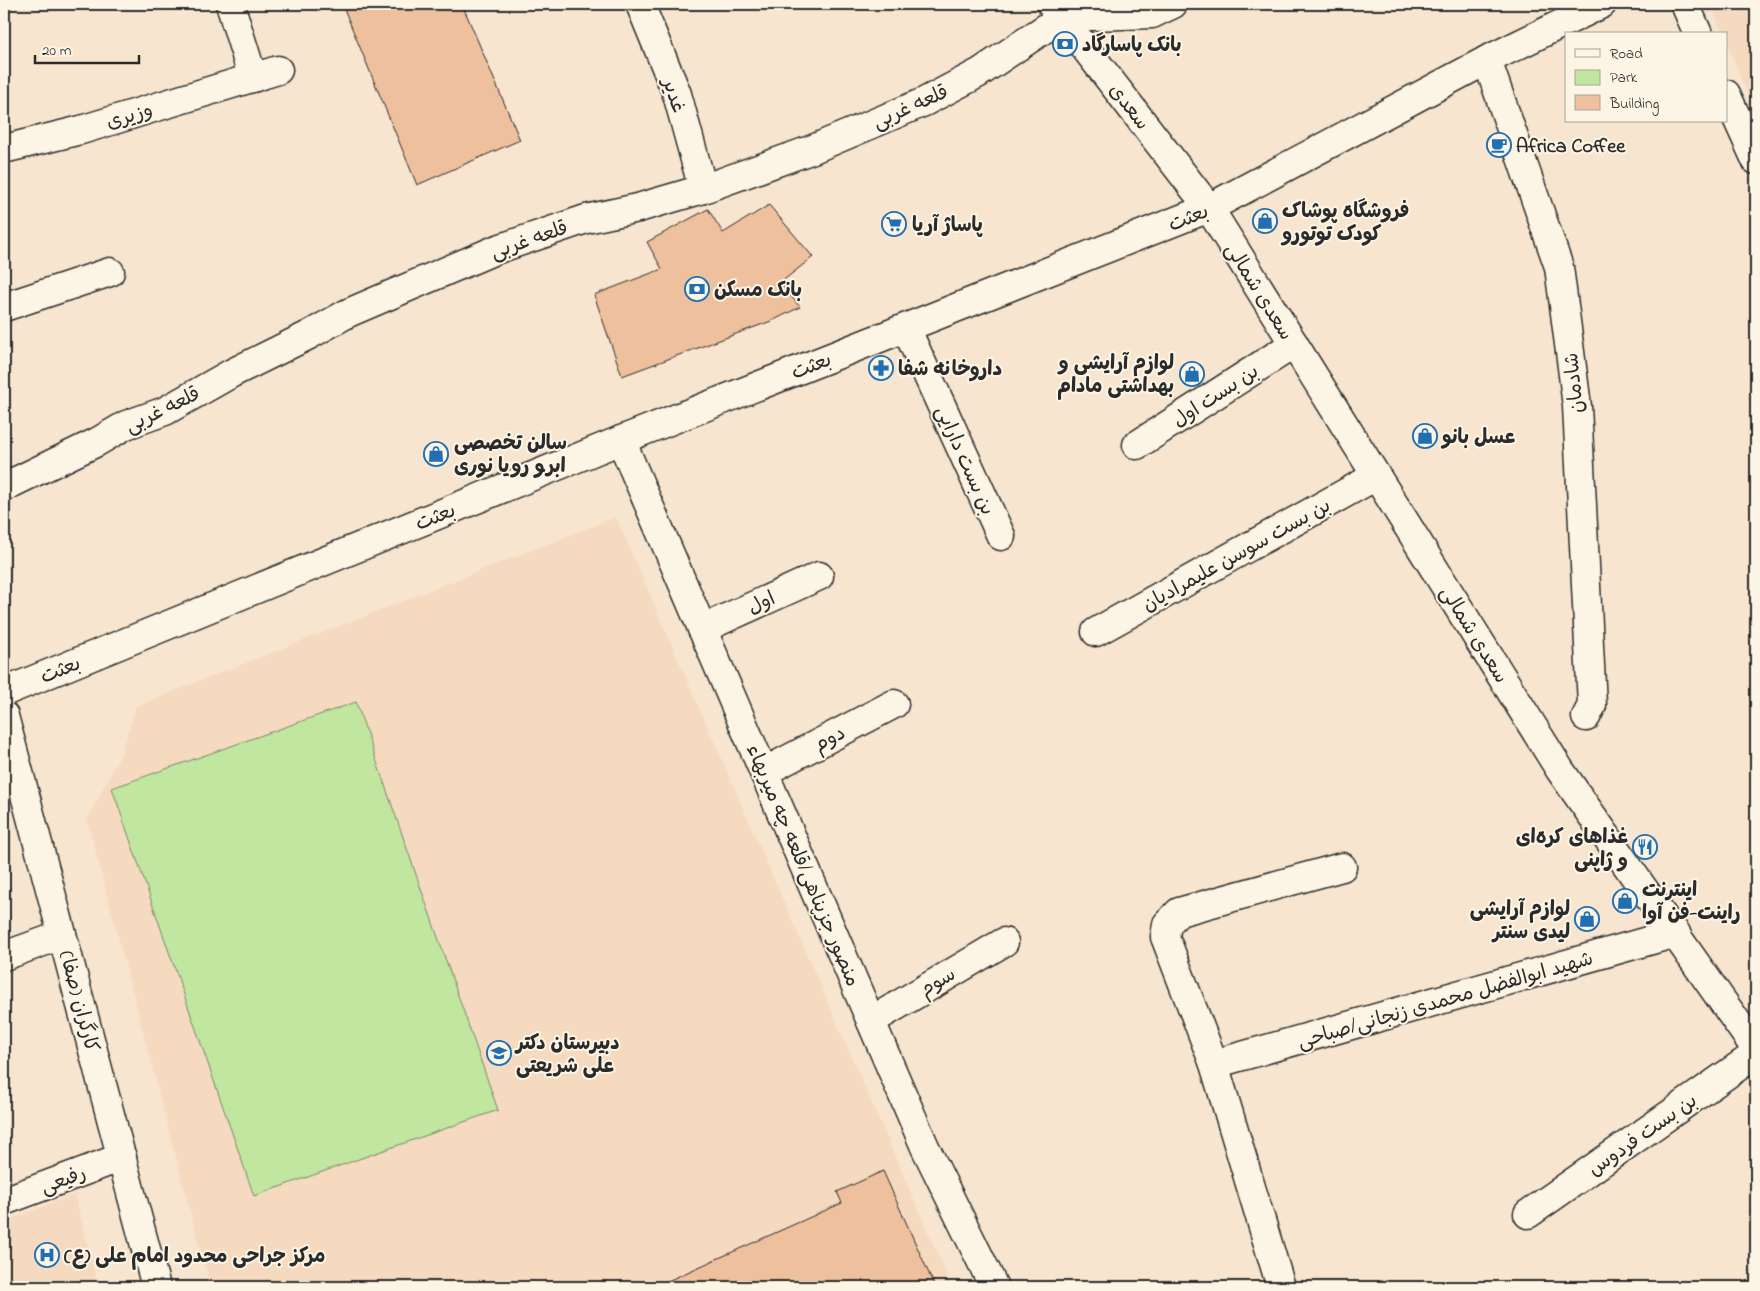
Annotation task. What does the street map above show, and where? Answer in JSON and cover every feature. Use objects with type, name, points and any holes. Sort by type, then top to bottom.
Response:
[{"type":"street","name":"وزیری","points":[[4,149],[82,130],[265,74],[230,4]]},
{"type":"street","name":"غدیر","points":[[640,4],[677,94],[703,189]]},
{"type":"street","points":[[1056,10],[1152,14],[1173,4]]},
{"type":"street","name":"بعثت","points":[[4,692],[621,440],[1209,208],[1487,60],[1602,4]]},
{"type":"street","points":[[1685,4],[1697,32]]},
{"type":"street","name":"قلعه غربی","points":[[4,487],[97,442],[126,425],[165,411],[232,373],[309,335],[348,313],[494,250],[586,219],[638,208],[703,189],[813,149],[924,102],[979,73],[1056,10]]},
{"type":"street","name":"سعدی","points":[[1056,10],[1209,208]]},
{"type":"street","name":"شادمان","points":[[1487,60],[1559,268],[1577,406],[1592,705],[1586,717]]},
{"type":"street","points":[[1728,98],[1756,160]]},
{"type":"street","name":"سعدی شمالی","points":[[1209,208],[1560,770],[1756,1049]]},
{"type":"street","points":[[4,307],[110,272]]},
{"type":"street","name":"بن بست دارایی","points":[[906,328],[1001,536]]},
{"type":"street","name":"بن بست اول","points":[[1137,445],[1294,344]]},
{"type":"street","name":"منصور جزپناهی/قلعه چه میربهاء","points":[[621,440],[925,1147],[994,1287]]},
{"type":"street","name":"بن بست سوسن علیمرادیان","points":[[1096,632],[1376,476]]},
{"type":"street","name":"اول","points":[[702,629],[819,576]]},
{"type":"street","name":"دوم","points":[[764,772],[894,704]]},
{"type":"street","name":"کارگران (صفا)","points":[[4,716],[156,1287]]},
{"type":"street","points":[[1281,1287],[1214,1064],[1166,936],[1168,924],[1179,912],[1342,867]]},
{"type":"street","name":"شهید ابوالفضل محمدی زنجانی/صباحی","points":[[1214,1064],[1676,934]]},
{"type":"street","points":[[4,956],[62,935]]},
{"type":"street","name":"سوم","points":[[871,1021],[1004,942]]},
{"type":"street","name":"بن بست فردوس","points":[[1528,1214],[1756,1054]]},
{"type":"street","name":"رفیعی","points":[[4,1201],[122,1158]]},
{"type":"shaded area","points":[[1710,4],[1756,4],[1756,114],[1728,47],[1728,32],[1722,32]]},
{"type":"shaded area","name":"دبیرستان دکتر علی شریعتی","points":[[616,517],[952,1287],[210,1287],[87,819],[120,756],[136,706]]},
{"type":"shaded area","name":"مرکز جراحی محدود امام علی (ع)","points":[[75,1194],[98,1287],[4,1287],[4,1222]]},
{"type":"green space","points":[[356,702],[498,1110],[254,1196],[112,788]]},
{"type":"building","points":[[342,4],[462,4],[520,140],[417,185]]},
{"type":"building","name":"بانک مسکن","points":[[769,205],[813,257],[780,283],[800,307],[774,320],[622,376],[594,295],[662,269],[647,242],[708,209],[723,233]]},
{"type":"building","points":[[883,1171],[935,1287],[654,1287],[842,1203],[837,1192]]},
{"type":"place","name":"بانک پاسارگاد","points":[[1065,44]]},
{"type":"place","name":"Africa Coffee","points":[[1499,145]]},
{"type":"place","name":"فروشگاه پوشاک کودک توتورو","points":[[1265,221]]},
{"type":"place","name":"پاساژ آریا","points":[[894,224]]},
{"type":"place","name":"بانک مسکن","points":[[697,289]]},
{"type":"place","name":"داروخانه شفا","points":[[881,368]]},
{"type":"place","name":"لوازم آرایشی و بهداشتی مادام","points":[[1192,374]]},
{"type":"place","name":"عسل بانو","points":[[1425,436]]},
{"type":"place","name":"سالن تخصصی ابرو رویا نوری","points":[[436,454]]},
{"type":"place","name":"غذاهای کره‌ای و ژاپنی","points":[[1645,847]]},
{"type":"place","name":"اینترنت راینت-فن آوا","points":[[1625,901]]},
{"type":"place","name":"لوازم آرایشی لیدی سنتر","points":[[1587,919]]},
{"type":"place","name":"دبیرستان دکتر علی شریعتی","points":[[499,1053]]},
{"type":"place","name":"مرکز جراحی محدود امام علی (ع)","points":[[47,1255]]}]
